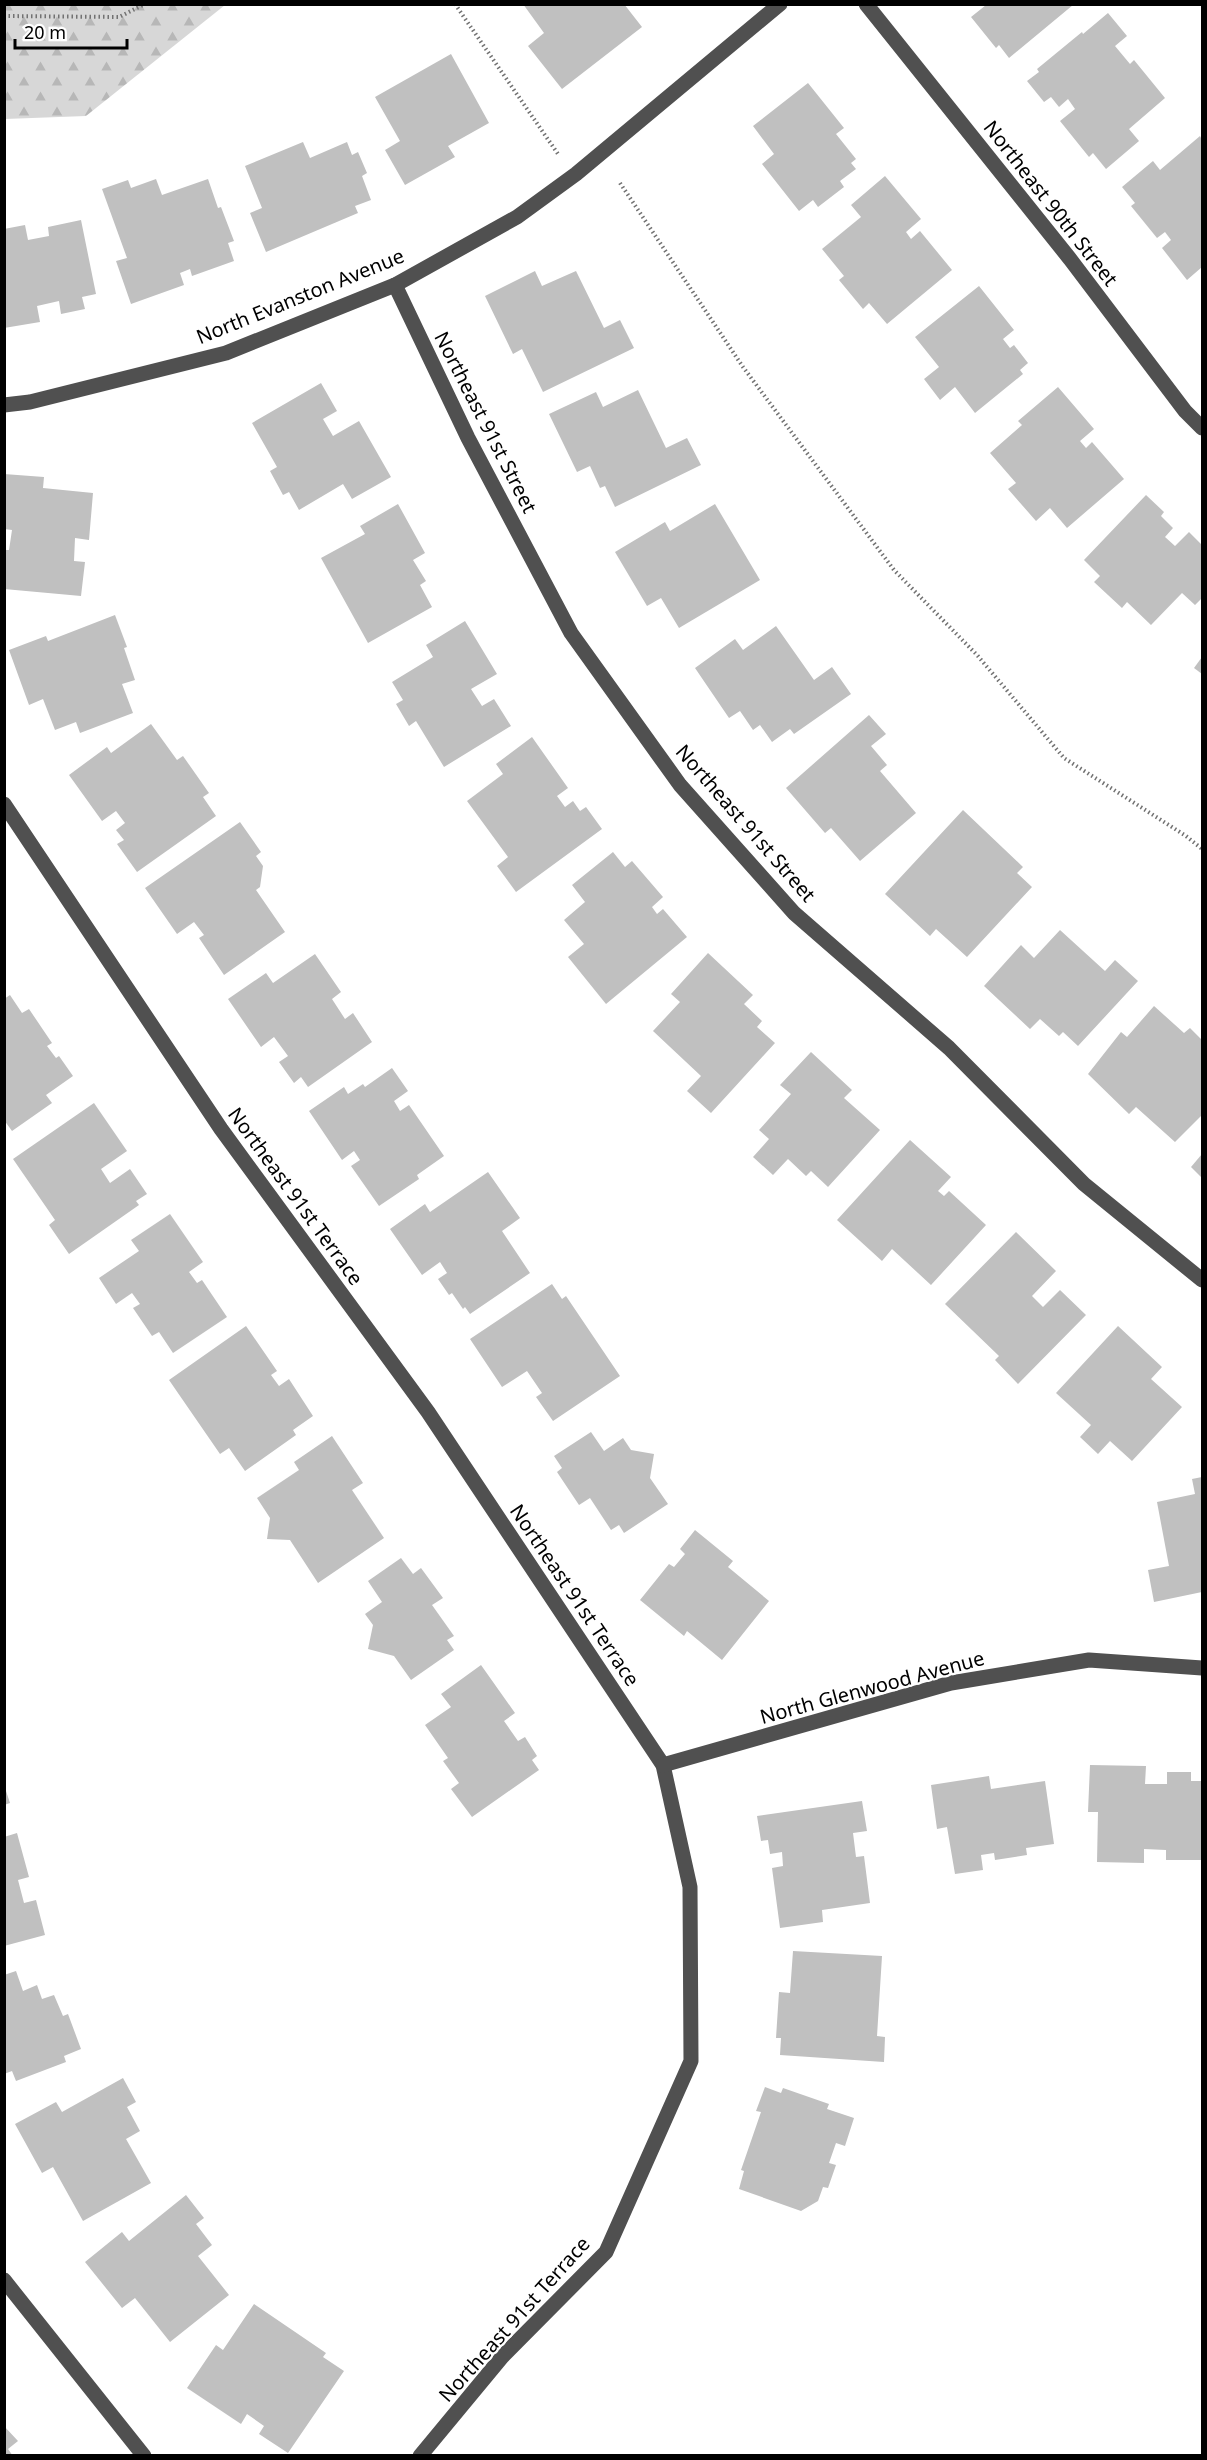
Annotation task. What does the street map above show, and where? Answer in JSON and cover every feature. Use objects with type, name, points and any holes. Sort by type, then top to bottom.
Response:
[{"type":"street","name":"North Evanston Avenue","points":[[4,405],[30,402],[226,352],[394,285],[518,217],[576,174],[780,4]]},
{"type":"street","name":"Northeast 90th Street","points":[[866,4],[1070,259],[1185,411],[1203,428]]},
{"type":"street","name":"Northeast 91st Street","points":[[394,285],[468,438],[572,633],[680,785],[794,913],[950,1048],[1084,1184],[1203,1280]]},
{"type":"street","name":"Northeast 91st Terrace","points":[[4,804],[221,1130],[428,1412],[663,1764],[690,1887],[691,2061],[606,2252],[502,2357],[420,2456]]},
{"type":"street","name":"North Glenwood Avenue","points":[[663,1764],[951,1683],[1089,1660],[1203,1668]]},
{"type":"street","points":[[4,2280],[144,2456]]},
{"type":"path","points":[[4,16],[119,17],[145,4]]},
{"type":"path","points":[[455,4],[562,159]]},
{"type":"path","points":[[620,183],[743,367],[894,570],[977,655],[1064,758],[1203,849]]},
{"type":"green space","points":[[4,5],[225,5],[86,116],[5,119]]},
{"type":"building","points":[[523,4],[624,4],[642,27],[562,89],[528,46],[544,33]]},
{"type":"building","points":[[986,5],[1073,5],[1009,58],[999,45],[996,48],[971,17]]},
{"type":"building","points":[[1108,13],[1127,36],[1115,46],[1130,64],[1134,60],[1165,98],[1129,129],[1139,141],[1106,169],[1093,153],[1089,157],[1060,121],[1075,109],[1068,99],[1059,107],[1051,97],[1044,102],[1027,81],[1039,72],[1037,69]]},
{"type":"building","points":[[451,54],[489,123],[448,146],[455,157],[405,185],[385,150],[400,141],[375,97]]},
{"type":"building","points":[[808,83],[844,128],[836,134],[856,159],[851,163],[856,169],[840,181],[844,187],[818,207],[813,200],[799,211],[762,164],[774,154],[753,126]]},
{"type":"building","points":[[1200,136],[1202,140],[1202,267],[1187,280],[1162,248],[1171,240],[1165,232],[1157,238],[1131,206],[1135,203],[1122,187],[1153,161],[1160,170]]},
{"type":"building","points":[[303,142],[310,158],[347,142],[352,155],[358,152],[367,173],[362,176],[371,200],[355,206],[358,213],[266,252],[250,213],[262,208],[245,166]]},
{"type":"building","points":[[885,176],[921,219],[906,232],[911,239],[920,231],[952,270],[887,324],[869,303],[863,309],[839,280],[844,276],[822,249],[861,217],[851,205]]},
{"type":"building","points":[[156,179],[162,195],[208,179],[218,208],[221,207],[234,241],[228,243],[234,261],[192,276],[190,269],[180,273],[184,285],[131,304],[116,261],[127,258],[102,189],[128,180],[131,188]]},
{"type":"building","points":[[81,220],[96,294],[82,297],[85,309],[61,314],[59,301],[37,306],[40,322],[4,328],[4,229],[25,225],[28,240],[49,236],[48,227]]},
{"type":"building","points":[[535,271],[542,286],[576,271],[604,328],[620,320],[634,348],[543,392],[522,349],[513,354],[485,296]]},
{"type":"building","points":[[979,286],[1014,330],[1003,339],[1010,348],[1014,345],[1028,363],[1020,370],[1023,374],[975,413],[955,387],[940,400],[924,379],[939,367],[915,337]]},
{"type":"building","points":[[321,383],[337,411],[323,419],[333,436],[359,421],[391,477],[352,499],[343,484],[299,510],[289,492],[283,495],[270,471],[277,467],[252,423]]},
{"type":"building","points":[[1058,387],[1094,429],[1080,441],[1086,448],[1092,442],[1124,479],[1067,528],[1050,508],[1036,521],[1008,489],[1016,483],[990,453],[1022,425],[1018,421]]},
{"type":"building","points":[[638,390],[666,448],[687,438],[701,465],[615,507],[605,486],[600,488],[590,466],[577,472],[549,414],[596,392],[603,407]]},
{"type":"building","points":[[4,474],[44,477],[43,488],[93,493],[89,540],[75,538],[74,561],[85,562],[81,596],[4,589],[4,550],[9,550],[12,530],[4,529]]},
{"type":"building","points":[[1146,495],[1164,512],[1161,516],[1173,528],[1165,537],[1175,546],[1189,532],[1202,545],[1202,598],[1195,605],[1182,593],[1151,625],[1127,602],[1122,608],[1094,582],[1100,576],[1084,560]]},
{"type":"building","points":[[398,504],[425,553],[413,560],[426,581],[420,585],[432,607],[368,643],[321,558],[365,534],[360,526]]},
{"type":"building","points":[[715,504],[760,580],[679,628],[661,598],[647,606],[615,552],[665,522],[670,531]]},
{"type":"building","points":[[115,615],[127,647],[124,648],[135,680],[122,684],[133,713],[80,733],[76,722],[55,730],[43,699],[29,705],[9,650],[46,636],[48,641]]},
{"type":"building","points":[[465,621],[497,674],[471,689],[482,706],[494,699],[511,726],[444,767],[416,721],[409,726],[396,704],[403,700],[392,682],[433,657],[426,645]]},
{"type":"building","points":[[776,626],[814,680],[832,667],[851,694],[794,734],[790,729],[772,742],[760,725],[753,730],[740,711],[729,718],[695,668],[735,639],[743,650]]},
{"type":"building","points":[[1202,657],[1202,674],[1194,668]]},
{"type":"building","points":[[869,715],[886,734],[871,746],[887,765],[880,771],[916,813],[860,861],[831,828],[825,833],[786,788]]},
{"type":"building","points":[[151,724],[177,760],[183,756],[209,793],[203,797],[216,816],[137,872],[117,844],[124,840],[116,830],[125,823],[116,811],[102,821],[69,775],[107,747],[111,753]]},
{"type":"building","points":[[532,737],[568,788],[557,796],[565,807],[573,801],[580,811],[586,807],[602,829],[516,892],[497,866],[508,857],[467,801],[503,774],[496,764]]},
{"type":"building","points":[[963,810],[1023,867],[1017,873],[1032,887],[967,957],[936,929],[930,936],[885,894]]},
{"type":"building","points":[[240,822],[261,852],[256,856],[263,866],[260,887],[256,890],[285,932],[224,975],[199,938],[204,935],[194,922],[177,934],[145,888]]},
{"type":"building","points":[[613,852],[625,867],[632,861],[663,897],[652,907],[657,914],[663,909],[687,937],[606,1004],[568,957],[584,944],[564,920],[585,902],[572,885]]},
{"type":"building","points":[[1060,930],[1105,971],[1115,960],[1138,981],[1078,1046],[1063,1032],[1059,1036],[1040,1019],[1030,1029],[984,986],[1021,945],[1034,958]]},
{"type":"building","points":[[708,953],[753,995],[744,1004],[762,1021],[757,1027],[775,1043],[711,1113],[687,1091],[701,1076],[653,1031],[680,1002],[671,994]]},
{"type":"building","points":[[315,954],[341,992],[332,999],[345,1019],[353,1013],[372,1042],[308,1087],[301,1077],[294,1083],[279,1062],[288,1056],[274,1037],[261,1047],[228,999],[266,973],[273,983]]},
{"type":"building","points":[[10,995],[22,1013],[29,1009],[52,1043],[47,1046],[56,1058],[59,1056],[73,1076],[46,1095],[52,1103],[12,1131],[4,1120],[4,999]]},
{"type":"building","points":[[1154,1006],[1184,1033],[1190,1028],[1202,1040],[1202,1115],[1175,1142],[1136,1107],[1129,1114],[1088,1074],[1121,1032],[1127,1037]]},
{"type":"building","points":[[811,1052],[852,1090],[844,1098],[880,1130],[828,1187],[811,1171],[806,1176],[788,1159],[773,1175],[753,1157],[769,1139],[759,1130],[791,1094],[780,1085]]},
{"type":"building","points":[[392,1068],[408,1091],[394,1101],[400,1111],[409,1105],[444,1156],[417,1175],[419,1179],[379,1206],[351,1166],[360,1160],[354,1151],[342,1160],[309,1111],[344,1087],[348,1094],[363,1084],[365,1087]]},
{"type":"building","points":[[94,1103],[127,1151],[101,1169],[110,1183],[130,1169],[147,1194],[136,1201],[139,1205],[69,1254],[49,1225],[55,1220],[13,1159]]},
{"type":"building","points":[[910,1140],[951,1177],[938,1191],[944,1196],[949,1191],[986,1225],[931,1285],[892,1249],[882,1261],[837,1220]]},
{"type":"building","points":[[1202,1154],[1202,1178],[1191,1167]]},
{"type":"building","points":[[488,1172],[520,1218],[502,1231],[530,1273],[470,1314],[465,1307],[463,1309],[452,1293],[449,1295],[438,1279],[447,1273],[440,1262],[422,1275],[390,1229],[425,1204],[430,1212]]},
{"type":"building","points":[[170,1214],[203,1262],[189,1272],[197,1283],[202,1280],[227,1317],[173,1353],[159,1332],[152,1336],[133,1308],[140,1304],[132,1293],[116,1304],[99,1278],[139,1251],[131,1240]]},
{"type":"building","points":[[1016,1232],[1056,1271],[1032,1296],[1043,1307],[1060,1290],[1086,1315],[1018,1384],[995,1360],[999,1356],[945,1304]]},
{"type":"building","points":[[552,1284],[562,1299],[566,1296],[620,1376],[553,1421],[536,1397],[542,1393],[527,1371],[502,1387],[470,1339]]},
{"type":"building","points":[[246,1326],[277,1371],[271,1375],[279,1386],[289,1379],[313,1416],[293,1430],[296,1435],[245,1471],[229,1448],[220,1454],[169,1380]]},
{"type":"building","points":[[1118,1326],[1162,1367],[1151,1379],[1182,1407],[1132,1461],[1110,1441],[1098,1454],[1080,1437],[1091,1425],[1056,1393]]},
{"type":"building","points":[[591,1432],[604,1451],[623,1438],[631,1450],[654,1454],[650,1478],[668,1504],[624,1533],[619,1525],[611,1530],[590,1498],[579,1505],[557,1472],[562,1468],[554,1456]]},
{"type":"building","points":[[332,1436],[363,1483],[352,1490],[384,1538],[318,1583],[290,1540],[267,1539],[270,1518],[257,1498],[299,1470],[294,1462]]},
{"type":"building","points":[[1202,1477],[1202,1592],[1154,1602],[1148,1570],[1169,1566],[1157,1502],[1195,1494],[1192,1479]]},
{"type":"building","points":[[695,1530],[733,1561],[728,1567],[769,1601],[722,1660],[687,1631],[684,1636],[640,1600],[669,1564],[674,1567],[685,1554],[680,1549]]},
{"type":"building","points":[[401,1558],[413,1574],[421,1568],[443,1598],[432,1605],[454,1636],[447,1640],[454,1650],[411,1680],[394,1656],[368,1649],[373,1625],[365,1614],[382,1602],[368,1581]]},
{"type":"building","points":[[481,1665],[515,1713],[504,1721],[518,1741],[525,1737],[537,1756],[532,1760],[539,1770],[472,1817],[451,1789],[459,1783],[443,1761],[448,1758],[425,1725],[451,1707],[441,1694]]},
{"type":"building","points":[[1090,1765],[1146,1766],[1145,1784],[1167,1784],[1167,1772],[1191,1772],[1191,1781],[1202,1781],[1202,1860],[1166,1860],[1166,1850],[1144,1849],[1144,1863],[1097,1862],[1098,1812],[1088,1812]]},
{"type":"building","points":[[989,1776],[991,1789],[1045,1781],[1054,1844],[1026,1848],[1027,1855],[995,1860],[994,1853],[981,1855],[983,1870],[955,1874],[947,1827],[937,1829],[931,1785]]},
{"type":"building","points":[[4,1785],[10,1803],[4,1805]]},
{"type":"building","points":[[862,1801],[867,1831],[853,1833],[856,1857],[864,1856],[870,1903],[822,1910],[823,1922],[780,1928],[772,1868],[783,1866],[782,1852],[770,1854],[768,1840],[761,1841],[757,1816]]},
{"type":"building","points":[[17,1833],[29,1877],[18,1880],[24,1903],[36,1900],[45,1935],[4,1946],[4,1837]]},
{"type":"building","points":[[793,1951],[882,1956],[877,2036],[885,2037],[884,2062],[780,2055],[781,2038],[776,2038],[779,1992],[790,1993]]},
{"type":"building","points":[[16,1971],[23,1991],[37,1985],[42,1999],[54,1995],[63,2016],[68,2014],[81,2049],[64,2056],[66,2062],[16,2081],[12,2071],[4,2074],[4,1975]]},
{"type":"building","points":[[123,2078],[136,2102],[127,2107],[140,2131],[126,2139],[151,2183],[83,2221],[53,2167],[42,2173],[15,2124],[56,2102],[62,2112]]},
{"type":"building","points":[[765,2087],[781,2093],[783,2088],[829,2104],[827,2109],[854,2118],[845,2146],[836,2143],[829,2163],[836,2165],[828,2188],[823,2187],[818,2201],[801,2211],[739,2189],[744,2171],[741,2170],[761,2112],[756,2111]]},
{"type":"building","points":[[186,2195],[204,2218],[196,2224],[212,2245],[198,2256],[229,2295],[170,2342],[135,2298],[122,2308],[85,2262],[122,2232],[129,2241]]},
{"type":"building","points":[[254,2304],[326,2353],[323,2357],[344,2371],[288,2453],[259,2434],[264,2426],[247,2414],[241,2424],[187,2388],[216,2345],[223,2350]]},
{"type":"building","points":[[4,2426],[18,2441],[8,2449],[13,2456],[4,2456]]}]
